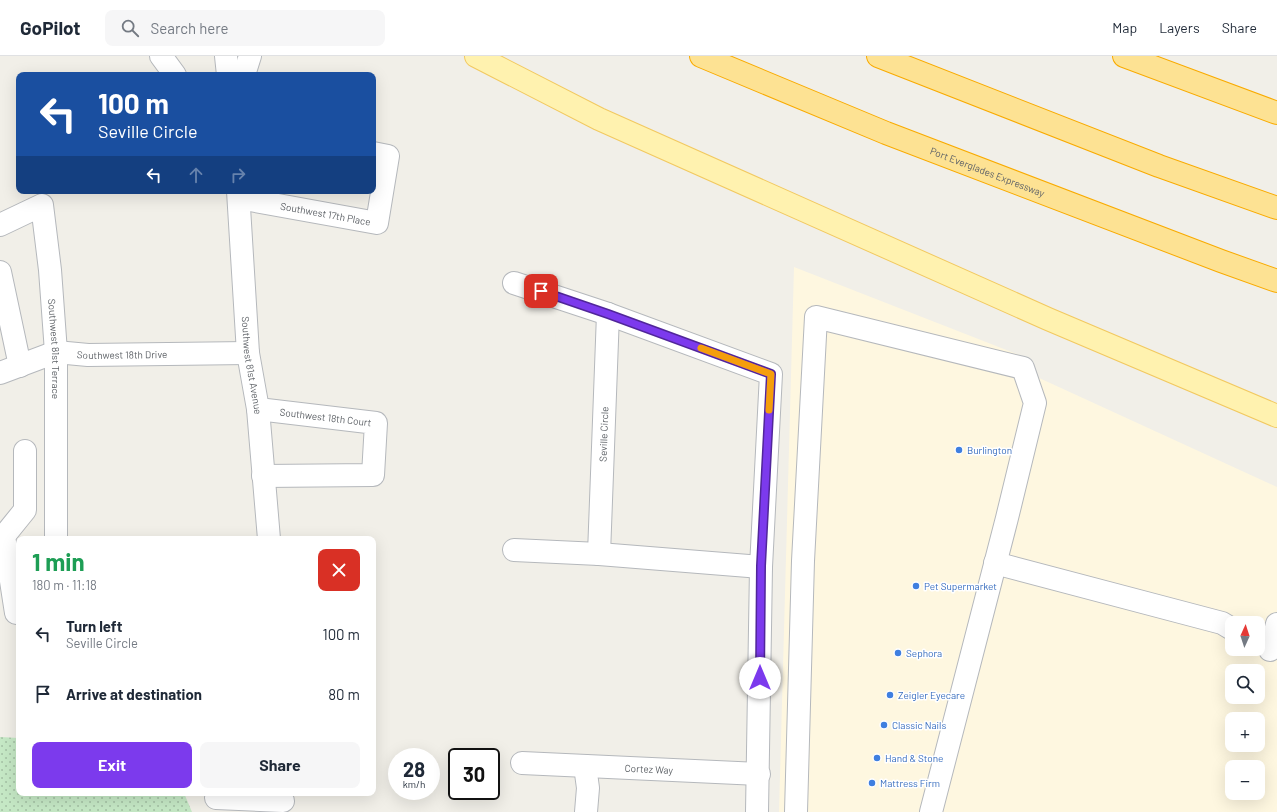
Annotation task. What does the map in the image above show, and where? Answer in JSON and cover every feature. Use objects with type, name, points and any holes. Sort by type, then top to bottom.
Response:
[{"type":"highway","name":"Port Everglades Expressway","points":[[701,56],[893,136],[1221,261],[1277,280]]},
{"type":"highway","points":[[878,56],[1159,166],[1277,208]]},
{"type":"highway","points":[[1124,56],[1277,114]]},
{"type":"main road","points":[[476,56],[614,126],[1048,319],[1277,416]]},
{"type":"street","points":[[161,56],[173,72]]},
{"type":"street","points":[[226,56],[228,72]]},
{"type":"street","points":[[245,72],[250,56]]},
{"type":"street","name":"Southwest 17th Place","points":[[239,194],[377,223],[388,156],[376,154]]},
{"type":"street","name":"Southwest 81st Avenue","points":[[239,194],[248,353],[258,409],[269,536]]},
{"type":"street","name":"Southwest 81st Terrace","points":[[0,225],[42,206],[50,270],[56,352],[56,536]]},
{"type":"street","points":[[0,272],[10,370]]},
{"type":"street","points":[[514,282],[608,314],[771,374],[761,566],[759,774],[757,812]]},
{"type":"street","name":"Seville Circle","points":[[599,554],[608,314]]},
{"type":"street","points":[[796,812],[803,561],[816,316],[1023,368],[1035,403],[931,812]]},
{"type":"street","name":"Southwest 18th Drive","points":[[10,370],[56,352],[88,355],[248,353]]},
{"type":"street","name":"Southwest 18th Court","points":[[258,409],[376,423],[373,475],[263,476]]},
{"type":"street","points":[[16,613],[4,536],[26,510],[25,450]]},
{"type":"street","points":[[514,550],[599,554],[761,566]]},
{"type":"street","points":[[995,564],[1225,625]]},
{"type":"street","points":[[1268,650],[1277,624]]},
{"type":"street","name":"Cortez Way","points":[[522,763],[759,774]]},
{"type":"street","points":[[585,766],[588,788],[586,812]]},
{"type":"street","points":[[216,798],[283,802]]},
{"type":"shaded area","points":[[794,267],[1022,356],[1037,377],[1277,487],[1277,812],[779,812]]},
{"type":"green space","points":[[0,737],[16,738],[16,796],[185,796],[192,812],[0,812]]},
{"type":"slow traffic","points":[[701,348],[771,374],[769,410]]},
{"type":"place","name":"Burlington","points":[[959,450]]},
{"type":"place","name":"Pet Supermarket","points":[[916,586]]},
{"type":"place","name":"Sephora","points":[[898,653]]},
{"type":"place","name":"Zeigler Eyecare","points":[[890,695]]},
{"type":"place","name":"Classic Nails","points":[[884,725]]},
{"type":"place","name":"Hand & Stone","points":[[877,758]]},
{"type":"place","name":"Mattress Firm","points":[[872,783]]},
{"type":"route","points":[[541,291],[771,374],[761,566],[760,678]]}]
